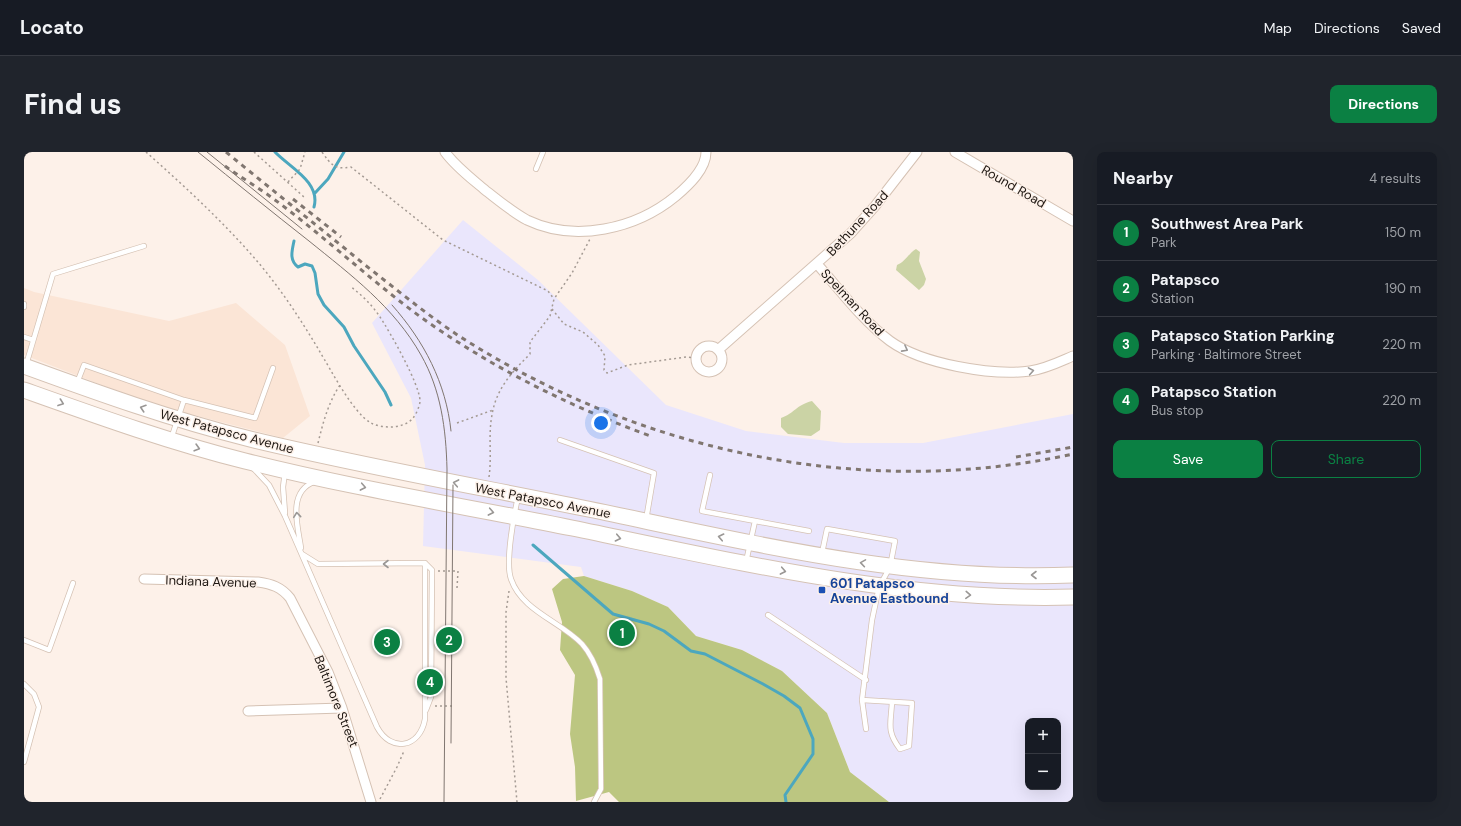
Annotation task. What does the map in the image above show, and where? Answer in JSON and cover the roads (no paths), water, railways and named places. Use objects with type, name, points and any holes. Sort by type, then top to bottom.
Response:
[{"type":"main road","name":"West Patapsco Avenue","points":[[24,368],[76,384],[177,419],[261,441],[378,468],[519,495],[750,543],[890,567],[1002,575],[1073,575]]},
{"type":"main road","name":"West Patapsco Avenue","points":[[24,390],[112,422],[170,440],[286,471],[799,574],[879,586],[994,596],[1073,597]]},
{"type":"main road","points":[[261,441],[280,454],[286,471],[304,457],[367,469],[378,468]]},
{"type":"street","points":[[445,152],[463,172],[508,208],[527,220],[550,228],[568,231],[589,231],[630,221],[650,214],[666,204],[694,178],[704,164],[706,152]]},
{"type":"street","name":"Bethune Road","points":[[718,350],[851,233],[875,206],[916,152]]},
{"type":"street","name":"Round Road","points":[[955,152],[1073,221]]},
{"type":"street","name":"Spelman Road","points":[[817,264],[874,328],[891,341],[909,351],[932,360],[991,372],[1011,373],[1032,371],[1053,365],[1073,356]]},
{"type":"street","points":[[708,346],[718,350],[721,356],[719,367],[714,371],[707,372],[702,370],[697,364],[696,358],[702,347],[708,346]]},
{"type":"street","name":"Indiana Avenue","points":[[144,579],[258,582],[277,587]]},
{"type":"street","name":"Baltimore Street","points":[[277,587],[284,590],[290,598],[328,672],[342,708],[371,802]]},
{"type":"street","points":[[248,711],[342,708]]},
{"type":"lane","points":[[536,169],[543,152]]},
{"type":"lane","points":[[24,368],[53,274],[144,246]]},
{"type":"lane","points":[[24,337],[33,340]]},
{"type":"lane","points":[[76,384],[84,365],[184,400],[255,418],[273,368]]},
{"type":"lane","points":[[170,440],[184,400]]},
{"type":"lane","points":[[560,440],[654,473],[646,521]]},
{"type":"lane","points":[[244,461],[266,480],[285,516],[377,727],[386,740],[391,743],[403,744],[412,742],[423,728],[425,713],[425,563]]},
{"type":"lane","points":[[285,516],[283,487],[286,471]]},
{"type":"lane","points":[[710,476],[702,511],[809,531]]},
{"type":"lane","points":[[302,554],[297,500],[306,486],[325,479]]},
{"type":"lane","points":[[519,495],[513,516],[509,568],[512,582],[528,605],[582,644],[596,666],[600,679],[601,790],[594,802]]},
{"type":"lane","points":[[745,563],[755,521]]},
{"type":"lane","points":[[822,556],[827,529],[895,541],[890,567],[879,586],[872,620],[866,680],[862,700],[866,729]]},
{"type":"lane","points":[[302,554],[318,564],[425,563],[432,570],[431,697],[425,713]]},
{"type":"lane","points":[[24,640],[48,650],[73,583]]},
{"type":"lane","points":[[768,615],[866,680]]},
{"type":"lane","points":[[24,684],[34,694],[39,707],[24,762]]},
{"type":"lane","points":[[862,700],[912,703],[909,746],[904,749],[900,749],[892,738],[890,732],[892,702]]},
{"type":"waterway","points":[[275,152],[302,176],[313,190],[315,198],[314,207]]},
{"type":"waterway","points":[[315,193],[328,179],[344,152]]},
{"type":"waterway","points":[[294,241],[292,255],[293,261],[298,267],[305,264],[312,266],[315,273],[318,294],[324,305],[344,327],[354,346],[385,392],[391,405]]},
{"type":"waterway","points":[[533,545],[613,614],[649,624],[664,631],[691,651],[705,654],[763,684],[784,696],[800,708],[813,739],[813,754],[785,795],[786,802]]},
{"type":"tram line","points":[[198,152],[356,279],[371,293],[398,322],[410,338],[428,368],[438,396],[444,425],[447,469],[444,802]]},
{"type":"tram line","points":[[207,152],[302,229]]},
{"type":"tram line","points":[[392,305],[414,333],[432,364],[444,396],[451,431]]},
{"type":"tram line","points":[[451,743],[453,485]]},
{"type":"railway","points":[[226,152],[365,265],[447,328],[529,376],[602,410],[677,436],[755,456],[834,467],[914,471],[993,467],[1073,454]]},
{"type":"railway","points":[[225,166],[290,212],[422,318],[449,337],[505,370],[563,400],[653,437]]},
{"type":"railway","points":[[293,199],[341,237]]},
{"type":"railway","points":[[1016,457],[1073,447]]},
{"type":"place","name":"601 Patapsco Avenue Eastbound","points":[[822,590]]},
{"type":"place","name":"Southwest Area Park","points":[[622,633]]},
{"type":"place","name":"Patapsco","points":[[449,640]]},
{"type":"place","name":"Patapsco Station Parking","points":[[387,642]]},
{"type":"place","name":"Patapsco Station","points":[[430,682]]}]
